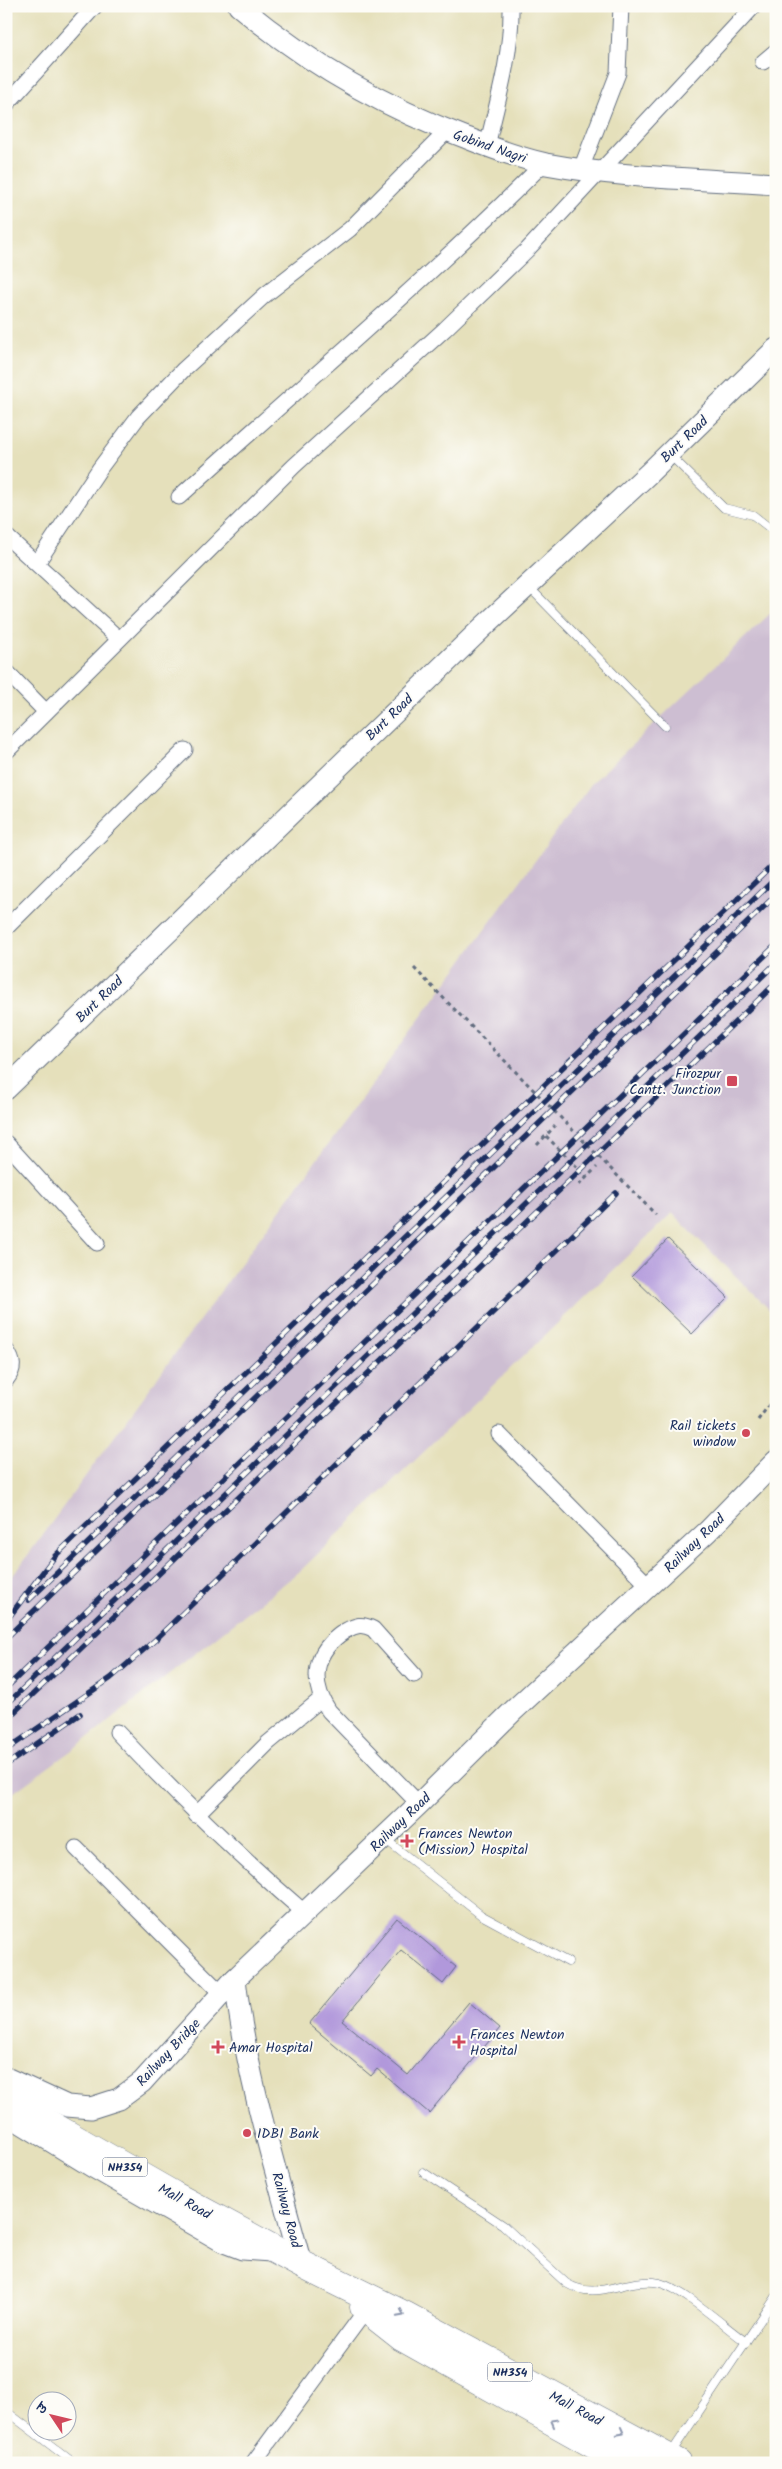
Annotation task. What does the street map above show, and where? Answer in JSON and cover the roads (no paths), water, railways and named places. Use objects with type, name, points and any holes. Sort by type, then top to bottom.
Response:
[{"type":"highway","name":"Mall Road","points":[[6,2095],[42,2120],[292,2259],[406,2316],[670,2461]]},
{"type":"highway","name":"Mall Road","points":[[342,2284],[366,2310],[402,2337],[627,2463]]},
{"type":"street","points":[[487,146],[502,86],[511,25],[511,6]]},
{"type":"street","points":[[591,170],[618,73],[621,6]]},
{"type":"street","points":[[6,105],[93,7]]},
{"type":"street","points":[[7,749],[294,466],[493,283],[591,170],[753,7]]},
{"type":"street","name":"Gobind Nagri","points":[[243,8],[324,70],[382,102],[447,131],[487,146],[544,163],[591,170],[776,184]]},
{"type":"street","points":[[764,62],[776,50]]},
{"type":"street","points":[[36,563],[100,468],[138,417],[184,369],[265,295],[350,229],[447,131]]},
{"type":"street","points":[[180,497],[432,272],[544,163]]},
{"type":"street","name":"Burt Road","points":[[6,1089],[528,585],[669,454],[776,349]]},
{"type":"street","points":[[6,536],[119,639]]},
{"type":"street","points":[[6,671],[46,712]]},
{"type":"street","points":[[6,928],[185,750]]},
{"type":"street","points":[[6,1143],[97,1243]]},
{"type":"street","points":[[6,1350],[13,1360],[13,1369],[6,1380]]},
{"type":"street","points":[[499,1434],[649,1586]]},
{"type":"street","name":"Railway Road","points":[[292,2259],[239,2016],[229,1986],[384,1838],[513,1711],[708,1531],[776,1461]]},
{"type":"street","points":[[414,1675],[373,1629],[365,1625],[354,1625],[336,1637],[323,1650],[318,1664],[317,1683],[321,1699],[329,1711],[419,1804]]},
{"type":"street","points":[[196,1815],[268,1743],[321,1699]]},
{"type":"street","points":[[117,1732],[196,1815],[241,1858],[305,1913]]},
{"type":"street","points":[[76,1848],[229,1986]]},
{"type":"street","name":"Railway Bridge","points":[[6,2078],[67,2106],[91,2108],[119,2099],[142,2082],[229,1986]]},
{"type":"street","points":[[6,2117],[94,2171],[221,2244],[242,2252],[292,2259]]},
{"type":"street","points":[[253,2463],[366,2310]]},
{"type":"lane","points":[[669,454],[724,508],[753,515],[776,533]]},
{"type":"lane","points":[[528,585],[665,726]]},
{"type":"lane","points":[[384,1838],[481,1915],[568,1962]]},
{"type":"lane","points":[[423,2172],[503,2225],[566,2283],[578,2291],[592,2292],[639,2282],[660,2284],[680,2293],[746,2342]]},
{"type":"lane","points":[[670,2461],[776,2297]]},
{"type":"lane","points":[[6,2411],[74,2463]]},
{"type":"railway","points":[[6,1621],[55,1556],[776,862]]},
{"type":"railway","points":[[29,1600],[776,878]]},
{"type":"railway","points":[[6,1638],[776,895]]},
{"type":"railway","points":[[6,1688],[776,945]]},
{"type":"railway","points":[[6,1705],[776,963]]},
{"type":"railway","points":[[6,1720],[776,983]]},
{"type":"railway","points":[[6,1750],[111,1678],[155,1640],[616,1193]]},
{"type":"railway","points":[[6,1765],[80,1714]]},
{"type":"place","name":"Firozpur Cantt. Junction","points":[[732,1081]]},
{"type":"place","name":"Rail tickets window","points":[[746,1433]]},
{"type":"place","name":"Frances Newton (Mission) Hospital","points":[[407,1841]]},
{"type":"place","name":"Frances Newton Hospital","points":[[459,2042]]},
{"type":"place","name":"Amar Hospital","points":[[218,2047]]},
{"type":"place","name":"IDBI Bank","points":[[247,2133]]}]
